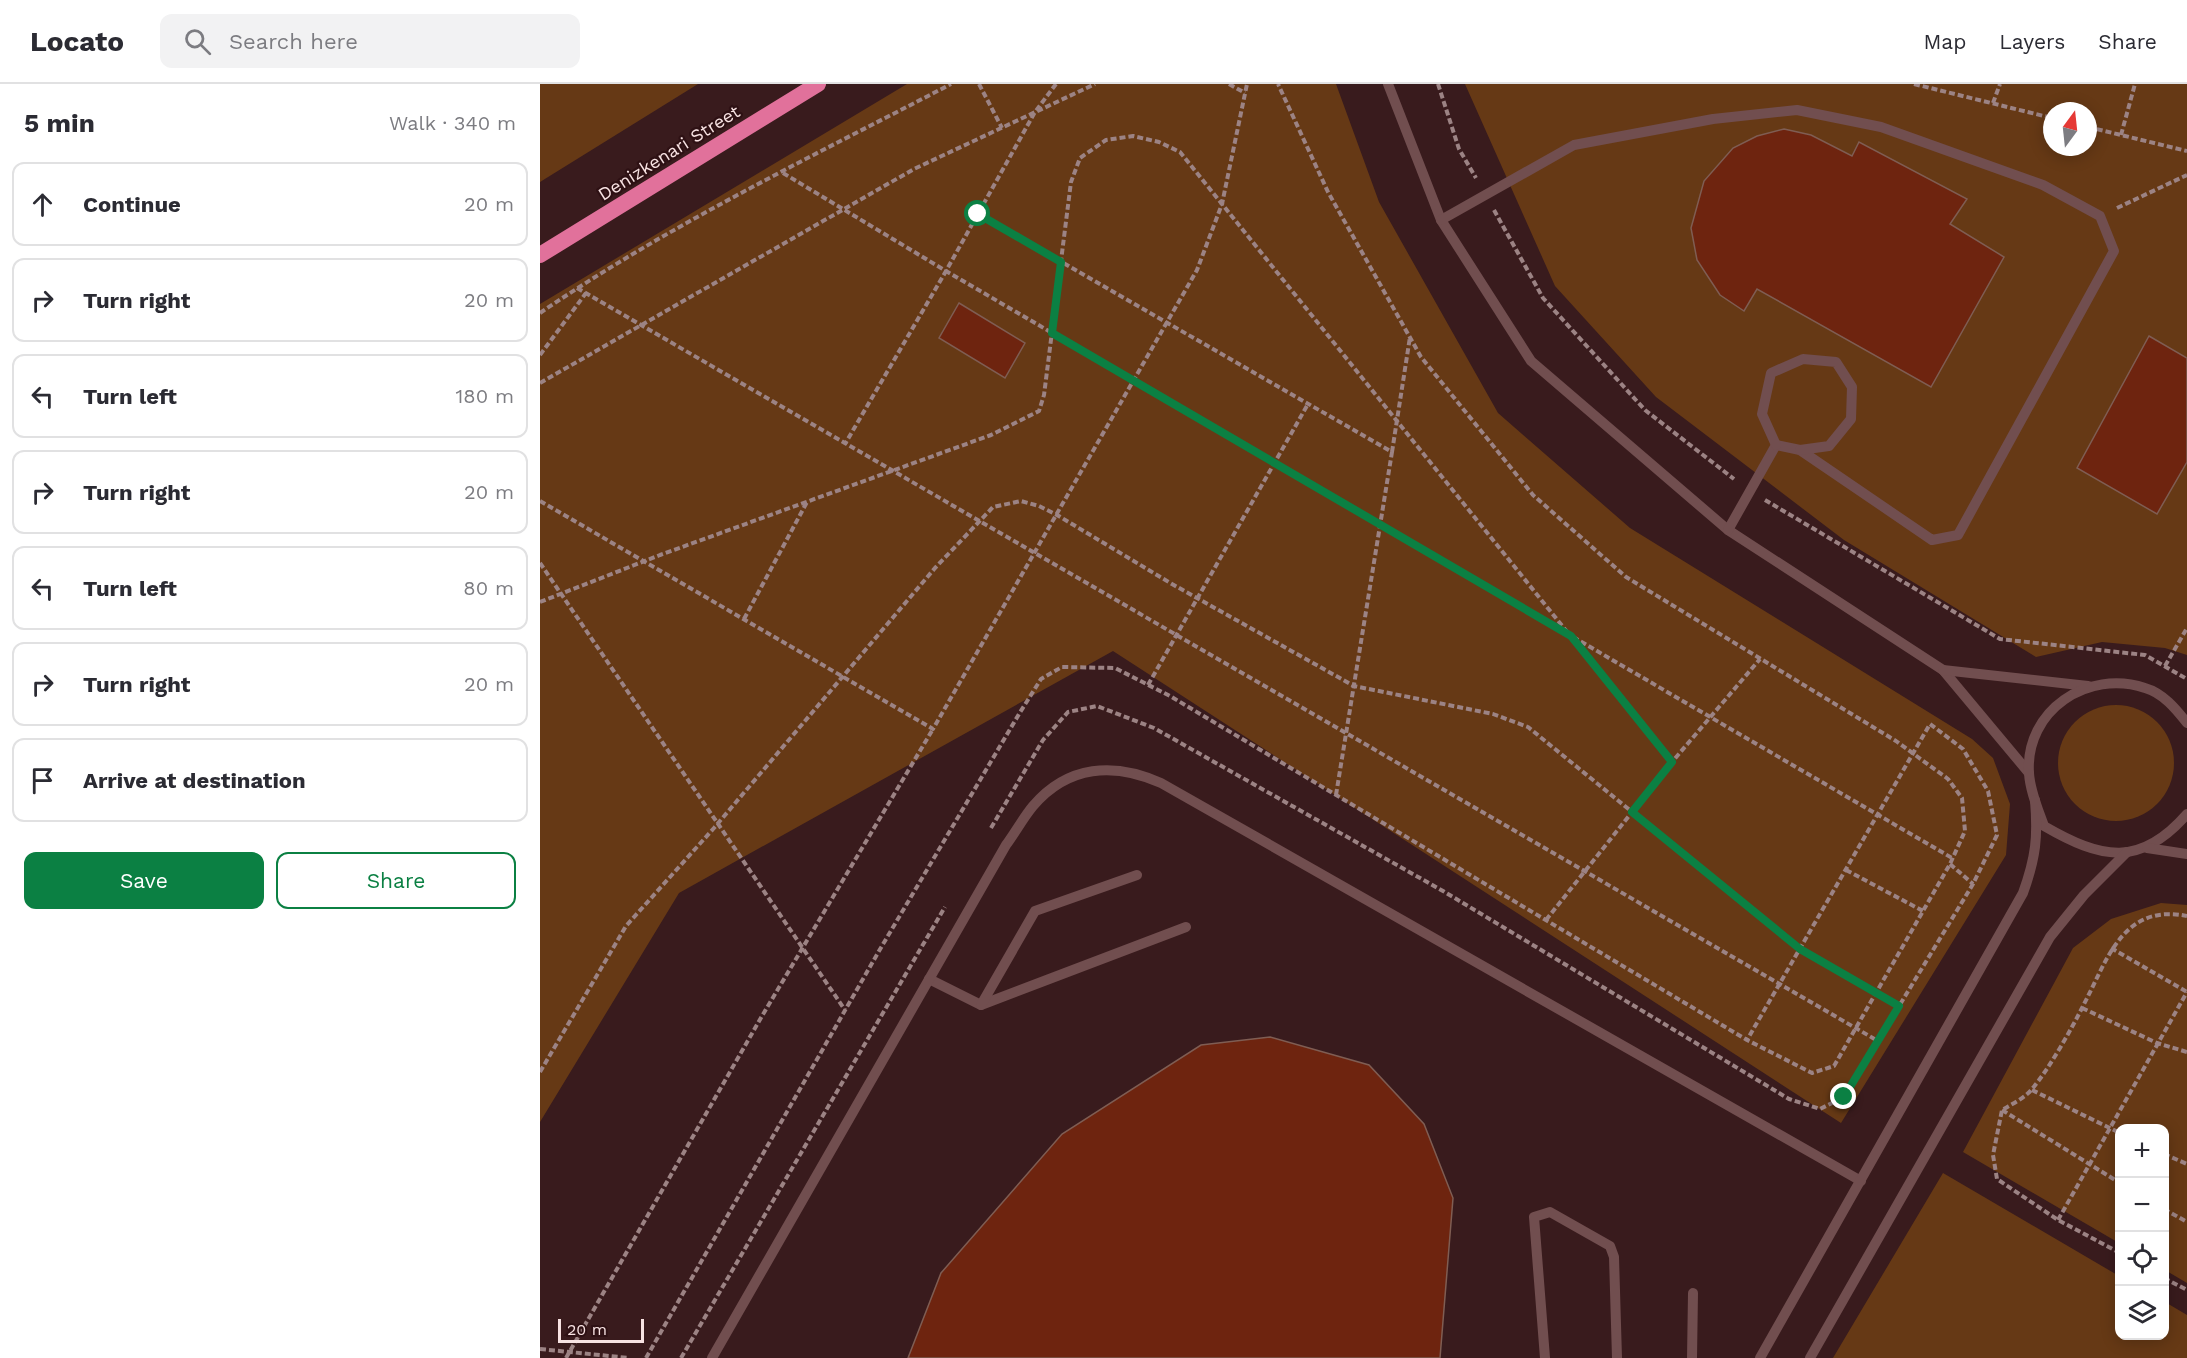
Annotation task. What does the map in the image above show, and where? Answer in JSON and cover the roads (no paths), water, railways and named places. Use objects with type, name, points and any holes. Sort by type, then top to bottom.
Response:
[{"type":"highway","name":"Denizkenari Street","points":[[540,255],[818,84]]},
{"type":"lane","points":[[1388,84],[1441,220],[1531,361],[1728,530],[1943,670],[2029,773]]},
{"type":"lane","points":[[1441,220],[1574,145],[1713,119],[1797,110],[1881,127],[2043,185],[2100,216],[2114,251],[1958,535],[1932,540],[1800,450]]},
{"type":"lane","points":[[1803,359],[1836,362],[1852,387],[1851,419],[1829,446],[1800,450],[1776,446],[1761,414],[1771,373],[1803,359]]},
{"type":"lane","points":[[1728,530],[1776,446]]},
{"type":"lane","points":[[1943,670],[2088,686],[2117,682],[2147,688],[2172,704],[2187,723]]},
{"type":"lane","points":[[2088,686],[2061,700],[2041,722],[2031,747],[2029,773],[2044,826],[2094,851],[2127,852],[2147,848],[2187,854]]},
{"type":"lane","points":[[712,1358],[1006,845],[1033,806],[1058,784],[1083,773],[1107,768],[1138,773],[1161,783],[1862,1181]]},
{"type":"lane","points":[[1760,1358],[1862,1181],[2023,892],[2035,860],[2038,833],[2035,800]]},
{"type":"lane","points":[[2147,848],[2170,834],[2187,814]]},
{"type":"lane","points":[[1810,1358],[2050,937],[2084,895],[2127,852]]},
{"type":"lane","points":[[981,1005],[1035,911],[1137,875]]},
{"type":"lane","points":[[930,979],[981,1005],[1186,927]]},
{"type":"lane","points":[[1545,1358],[1534,1217],[1550,1212],[1610,1246],[1614,1257],[1617,1358]]},
{"type":"lane","points":[[1692,1358],[1693,1293]]}]
